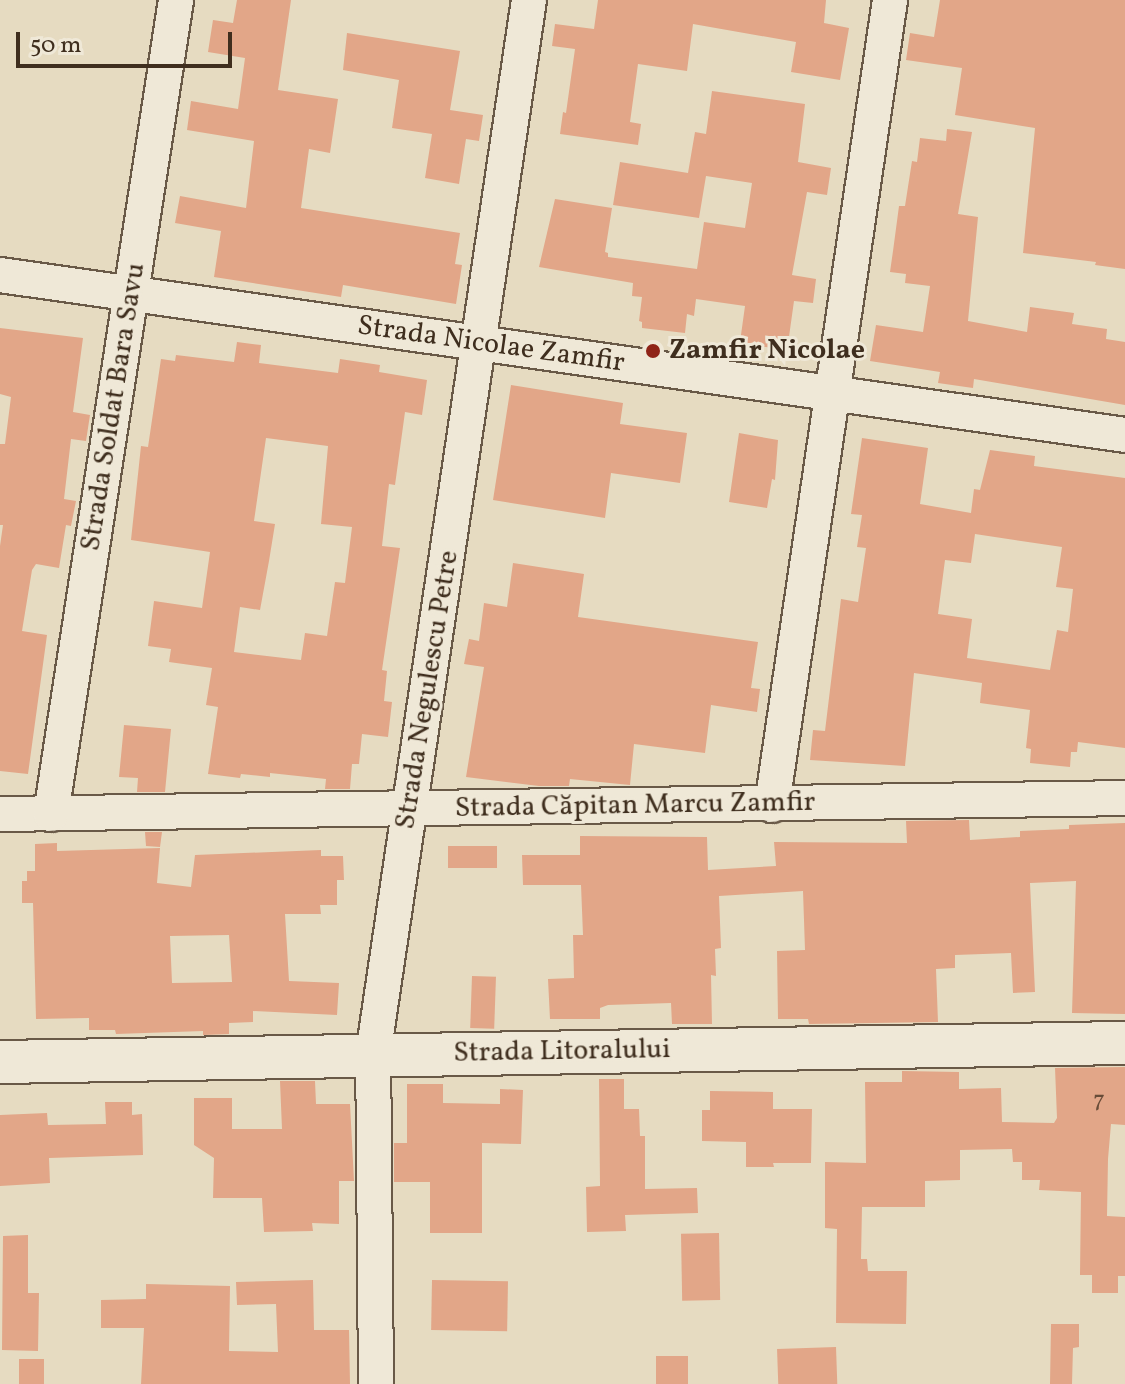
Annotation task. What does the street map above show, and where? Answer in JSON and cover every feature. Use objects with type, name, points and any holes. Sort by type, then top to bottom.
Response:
[{"type":"street","name":"Strada Soldat Bara Savu","points":[[51,814],[176,0]]},
{"type":"street","name":"Strada Negulescu Petre","points":[[376,1384],[373,1055],[481,343],[529,0]]},
{"type":"street","points":[[772,805],[890,0]]},
{"type":"street","name":"Strada Nicolae Zamfir","points":[[0,275],[1125,435]]},
{"type":"street","name":"Strada Căpitan Marcu Zamfir","points":[[0,814],[1125,798]]},
{"type":"street","name":"Strada Litoralului","points":[[0,1062],[1125,1043]]},
{"type":"building","points":[[237,0],[291,0],[278,90],[338,99],[330,153],[309,149],[301,208],[460,233],[455,264],[462,265],[456,304],[343,285],[341,297],[214,277],[221,231],[175,223],[180,196],[246,208],[254,141],[187,130],[191,101],[238,109],[245,58],[208,52],[213,20],[233,23]]},
{"type":"building","points":[[598,0],[826,0],[824,23],[849,28],[840,80],[791,72],[796,42],[693,24],[687,71],[638,64],[630,122],[641,124],[638,145],[560,134],[575,49],[552,46],[555,24],[594,29]]},
{"type":"building","points":[[940,0],[1125,0],[1125,269],[1095,265],[1096,262],[1023,253],[1035,128],[955,115],[962,68],[906,60],[910,33],[934,37]]},
{"type":"building","points":[[347,33],[460,51],[450,110],[483,115],[479,141],[466,139],[459,184],[425,178],[432,134],[392,128],[399,80],[343,70]]},
{"type":"building","points":[[712,91],[805,104],[798,162],[831,168],[827,195],[807,192],[792,275],[816,279],[813,303],[794,301],[787,351],[740,342],[745,306],[696,299],[694,316],[687,314],[685,333],[642,328],[639,321],[642,297],[632,296],[633,283],[539,267],[555,199],[612,208],[605,252],[608,257],[697,269],[704,222],[745,228],[752,183],[706,176],[699,218],[613,205],[620,162],[688,173],[695,132],[706,134]]},
{"type":"building","points":[[947,129],[972,132],[958,214],[978,217],[968,321],[1027,332],[1030,307],[1074,313],[1072,324],[1107,329],[1106,339],[1125,342],[1125,405],[974,379],[973,388],[938,383],[940,372],[870,361],[876,325],[923,332],[930,286],[905,283],[906,274],[890,272],[899,206],[905,206],[912,161],[917,162],[920,138],[946,141]]},
{"type":"building","points":[[0,328],[83,338],[73,412],[90,415],[86,441],[71,439],[64,499],[76,501],[71,526],[66,525],[59,568],[36,564],[32,570],[22,631],[47,635],[28,774],[0,771],[0,546],[3,525],[0,525],[0,444],[5,444],[11,397],[0,394]]},
{"type":"building","points":[[237,342],[261,345],[259,363],[338,373],[340,359],[380,365],[379,372],[427,380],[422,415],[405,412],[395,485],[389,484],[382,546],[400,548],[382,670],[387,671],[384,701],[392,702],[388,737],[362,734],[359,764],[352,764],[350,789],[325,789],[326,779],[270,773],[270,777],[241,774],[240,778],[208,774],[218,707],[206,705],[212,668],[169,662],[171,649],[148,646],[154,601],[202,608],[210,552],[131,540],[141,446],[148,447],[161,359],[175,361],[176,355],[234,362]],"holes":[[[266,438],[328,446],[321,524],[352,527],[345,583],[335,582],[327,636],[305,633],[301,660],[234,652],[240,607],[260,610],[275,524],[254,521]]]},
{"type":"building","points":[[511,385],[623,403],[620,424],[687,433],[680,483],[611,473],[605,518],[493,500]]},
{"type":"building","points":[[739,433],[778,440],[775,480],[772,479],[767,508],[729,502]]},
{"type":"building","points":[[862,438],[928,448],[920,504],[971,513],[974,489],[980,490],[990,450],[1035,456],[1034,466],[1125,478],[1125,748],[1078,742],[1077,752],[1071,752],[1070,767],[1030,763],[1031,749],[1026,748],[1030,710],[980,703],[982,683],[914,673],[905,766],[810,760],[813,730],[825,731],[841,599],[858,602],[866,548],[857,547],[862,515],[851,514]],"holes":[[[975,534],[1062,547],[1056,587],[1073,589],[1068,632],[1057,630],[1050,670],[967,658],[972,619],[938,614],[945,560],[971,563]]]},
{"type":"building","points":[[513,563],[584,574],[578,617],[758,642],[751,688],[760,689],[757,712],[711,705],[705,753],[634,744],[630,785],[570,779],[569,786],[539,786],[466,777],[484,667],[464,664],[469,639],[479,641],[484,603],[507,607]]},
{"type":"building","points":[[124,725],[171,729],[165,792],[137,792],[138,778],[119,777]]},
{"type":"building","points":[[969,820],[970,840],[1020,837],[1020,831],[1069,829],[1069,825],[1125,823],[1125,1014],[1072,1013],[1076,881],[1030,883],[1035,992],[1013,993],[1011,953],[955,955],[955,968],[936,969],[938,1022],[809,1024],[808,1019],[778,1019],[777,951],[805,950],[803,891],[719,896],[721,948],[715,949],[716,976],[711,975],[712,1024],[672,1024],[671,1003],[608,1005],[600,1008],[600,1019],[550,1019],[548,979],[574,978],[573,935],[583,935],[581,885],[523,885],[522,855],[580,855],[580,836],[707,837],[708,870],[776,866],[774,842],[907,843],[906,821]]},
{"type":"building","points":[[145,832],[162,832],[160,847],[146,846]]},
{"type":"building","points":[[57,843],[57,851],[160,848],[157,883],[191,887],[195,855],[321,850],[321,856],[343,856],[344,880],[337,880],[337,905],[320,905],[321,914],[285,914],[289,981],[339,983],[337,1015],[253,1011],[253,1022],[229,1023],[229,1034],[203,1035],[203,1031],[116,1034],[115,1030],[89,1030],[89,1018],[36,1019],[33,903],[22,903],[22,881],[27,881],[27,871],[35,871],[35,844]],"holes":[[[229,935],[232,982],[172,983],[170,936]]]},
{"type":"building","points":[[448,846],[497,846],[497,868],[448,868]]},
{"type":"building","points":[[472,976],[496,977],[494,1029],[470,1028]]},
{"type":"building","points":[[1125,1067],[1125,1125],[1111,1124],[1108,1159],[1107,1216],[1125,1217],[1125,1276],[1118,1276],[1118,1293],[1092,1293],[1092,1275],[1080,1275],[1081,1192],[1039,1190],[1040,1180],[1022,1180],[1022,1162],[1013,1162],[1012,1149],[960,1150],[960,1180],[925,1181],[925,1207],[862,1207],[861,1259],[867,1259],[868,1271],[907,1271],[906,1324],[836,1323],[837,1229],[825,1228],[825,1162],[866,1163],[865,1082],[902,1082],[902,1071],[959,1072],[959,1089],[1001,1088],[1002,1122],[1054,1123],[1057,1118],[1055,1068]]},
{"type":"building","points":[[599,1079],[624,1079],[624,1109],[639,1109],[640,1136],[645,1136],[645,1189],[697,1188],[698,1213],[625,1215],[626,1231],[587,1232],[586,1187],[600,1186]]},
{"type":"building","points":[[280,1081],[315,1081],[316,1104],[350,1104],[354,1181],[339,1181],[339,1224],[312,1223],[313,1231],[264,1232],[262,1198],[213,1198],[214,1158],[194,1145],[194,1098],[232,1098],[232,1129],[282,1129]]},
{"type":"building","points":[[407,1084],[443,1084],[443,1103],[500,1104],[500,1089],[523,1090],[521,1144],[482,1143],[482,1233],[430,1233],[430,1182],[394,1182],[394,1143],[407,1143]]},
{"type":"building","points":[[710,1091],[773,1092],[773,1109],[812,1109],[811,1163],[746,1167],[746,1142],[702,1141],[702,1110],[710,1110]]},
{"type":"building","points":[[105,1102],[132,1102],[132,1115],[142,1114],[143,1155],[49,1158],[50,1183],[0,1186],[0,1115],[47,1113],[48,1125],[106,1124]]},
{"type":"building","points":[[719,1233],[720,1300],[682,1301],[681,1234]]},
{"type":"building","points":[[28,1235],[28,1293],[39,1293],[38,1351],[2,1350],[3,1236]]},
{"type":"building","points":[[313,1280],[314,1330],[349,1330],[350,1384],[141,1384],[144,1328],[101,1328],[101,1300],[146,1299],[146,1284],[230,1286],[229,1351],[278,1352],[276,1304],[237,1305],[236,1282]]},
{"type":"building","points":[[432,1280],[508,1281],[507,1331],[431,1330]]},
{"type":"building","points":[[1051,1324],[1079,1324],[1079,1347],[1073,1348],[1072,1384],[1050,1384]]},
{"type":"building","points":[[836,1347],[837,1384],[778,1384],[777,1349]]},
{"type":"building","points":[[656,1356],[688,1356],[688,1384],[656,1384]]},
{"type":"building","points":[[19,1359],[44,1359],[44,1384],[19,1384]]},
{"type":"place","name":"Zamfir Nicolae","points":[[653,351]]}]
